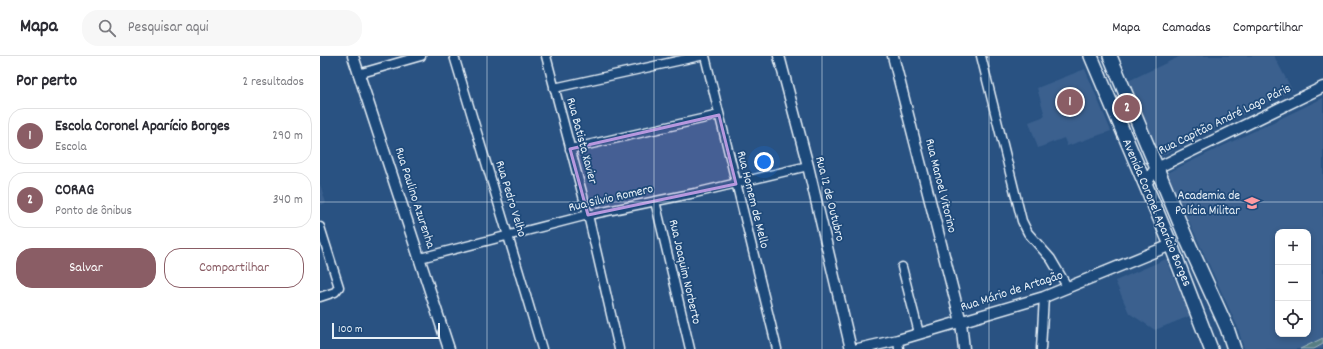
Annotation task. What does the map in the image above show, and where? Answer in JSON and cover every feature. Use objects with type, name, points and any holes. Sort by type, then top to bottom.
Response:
[{"type":"main road","name":"Avenida Coronel Aparício Borges","points":[[1091,56],[1171,245],[1210,349]]},
{"type":"main road","name":"Avenida Coronel Aparício Borges","points":[[1110,56],[1187,240],[1227,328],[1234,349]]},
{"type":"street","name":"Rua Paulino Azurenha","points":[[353,56],[449,349]]},
{"type":"street","points":[[358,74],[421,56]]},
{"type":"street","name":"Rua Pedro Velho","points":[[454,56],[542,349]]},
{"type":"street","name":"Rua Batista Xavier","points":[[546,56],[588,215],[619,349]]},
{"type":"street","points":[[554,88],[700,56]]},
{"type":"street","name":"Rua Homem de Mello","points":[[705,56],[777,349]]},
{"type":"street","name":"Rua 12 de Outubro","points":[[779,56],[808,166],[852,349]]},
{"type":"street","name":"Rua Manoel Vitorino","points":[[893,56],[961,322],[964,349]]},
{"type":"street","points":[[981,56],[1022,221],[1028,233],[1051,259],[1068,288]]},
{"type":"street","name":"Rua Capitão André Lago Páris","points":[[1145,186],[1157,168],[1323,87]]},
{"type":"street","points":[[570,149],[719,115]]},
{"type":"street","name":"Rua Silvio Romero","points":[[420,258],[588,215],[736,184],[808,166]]},
{"type":"street","name":"Rua Joaquim Norberto","points":[[655,200],[690,349]]},
{"type":"street","points":[[320,227],[339,287],[335,292],[320,297]]},
{"type":"street","name":"Rua Mário de Artagão","points":[[858,349],[898,345],[919,333],[1044,297],[1171,245]]},
{"type":"street","points":[[902,267],[919,333]]},
{"type":"street","points":[[1041,349],[1044,297]]},
{"type":"highlighted area","points":[[719,115],[736,184],[588,215],[570,149]]},
{"type":"shaded area","points":[[1181,56],[1274,56],[1292,90],[1161,156],[1128,81]]},
{"type":"shaded area","points":[[1085,69],[1111,131],[1067,146],[1064,138],[1038,148],[1029,122],[1045,116],[1037,88]]},
{"type":"shaded area","name":"Academia de Polícia Militar","points":[[1323,98],[1323,349],[1244,349],[1238,328],[1167,173]]},
{"type":"shaded area","points":[[320,184],[326,203],[320,205]]},
{"type":"shaded area","points":[[1166,259],[1190,316],[1155,330],[1129,313],[1115,281]]},
{"type":"green space","points":[[1323,338],[1323,344],[1314,349],[1300,349]]},
{"type":"place","name":"Escola Coronel Aparício Borges","points":[[1070,102]]},
{"type":"place","name":"CORAG","points":[[1127,108]]},
{"type":"place","name":"Academia de Polícia Militar","points":[[1252,203]]}]
